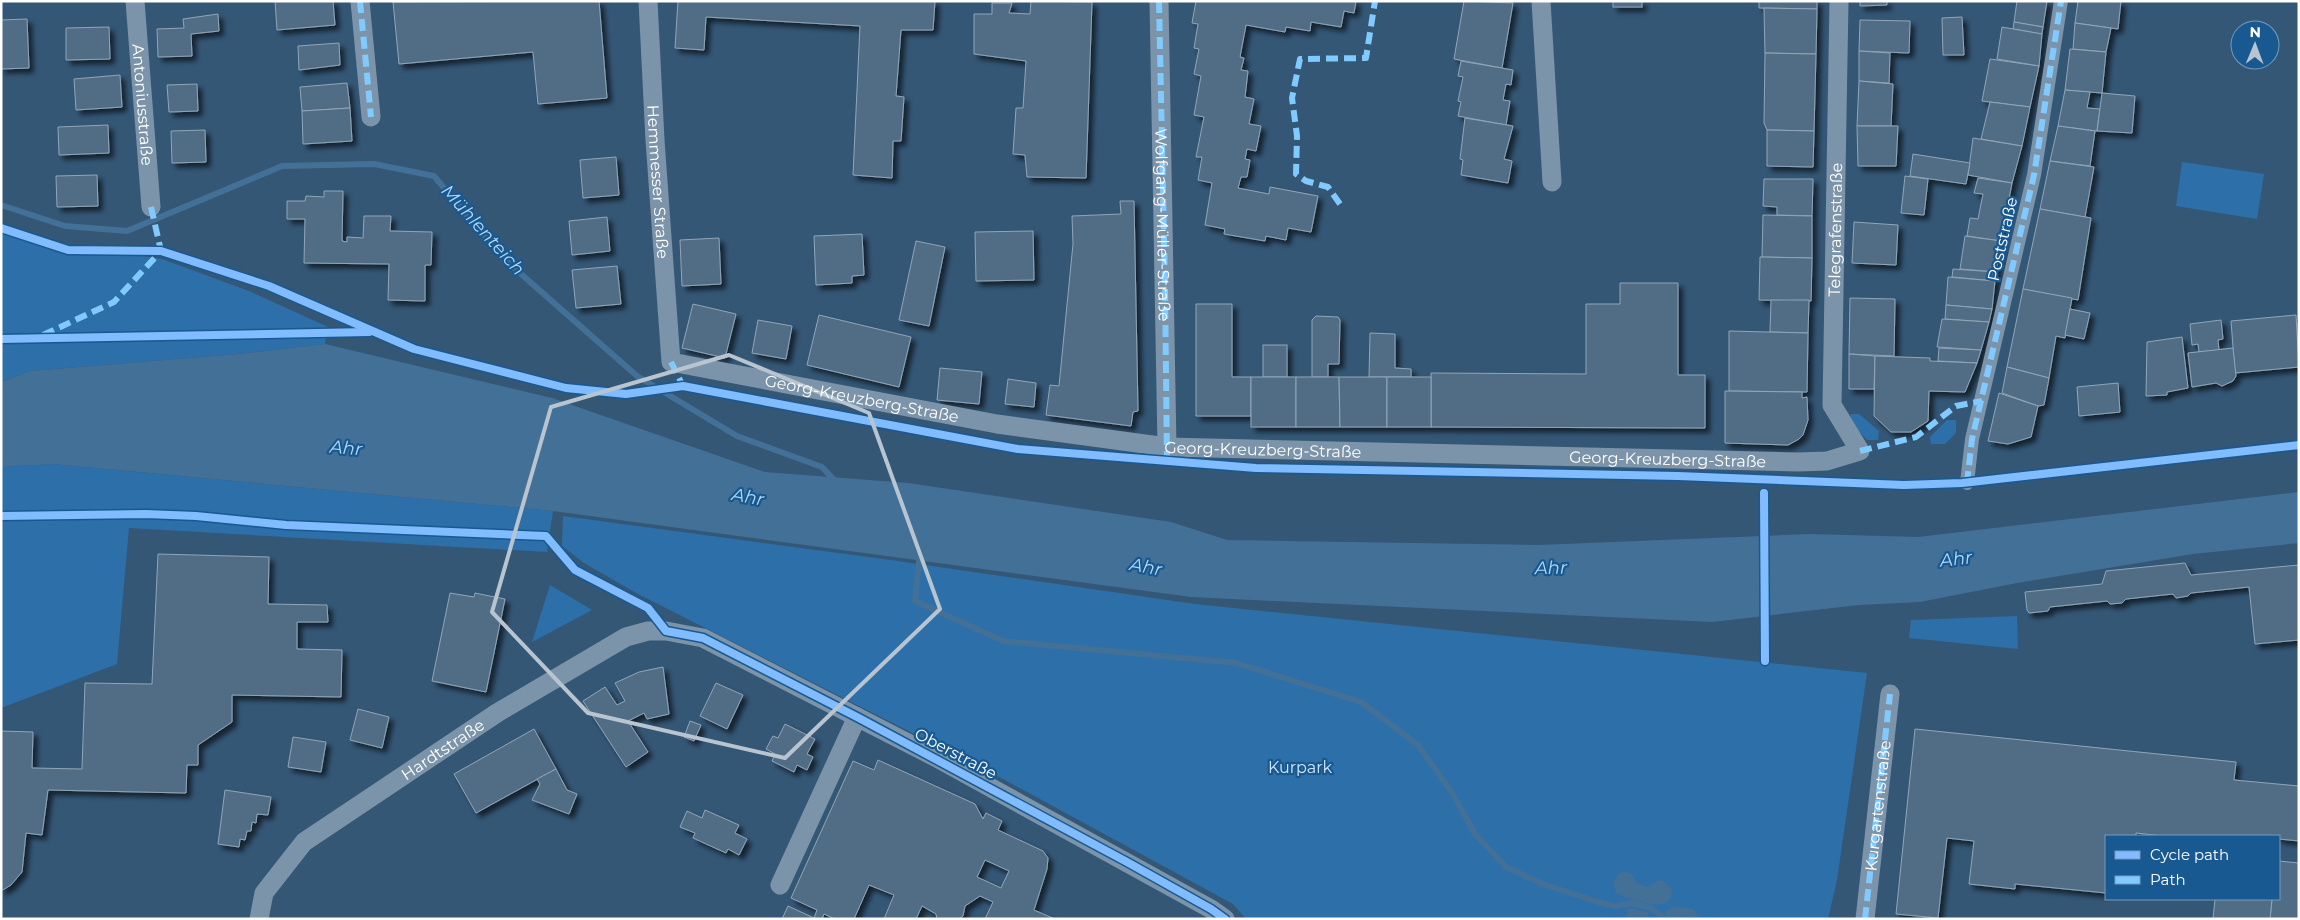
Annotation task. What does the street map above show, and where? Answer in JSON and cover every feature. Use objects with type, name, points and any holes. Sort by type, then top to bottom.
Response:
[{"type":"street","name":"Antoniusstraße","points":[[135,1],[151,207]]},
{"type":"street","points":[[360,1],[371,117]]},
{"type":"street","name":"Hemmesser Straße","points":[[648,1],[654,140],[672,362]]},
{"type":"street","name":"Wolfgang-Müller-Straße","points":[[1159,1],[1167,447]]},
{"type":"street","points":[[1541,1],[1552,182]]},
{"type":"street","name":"Telegrafenstraße","points":[[1839,1],[1832,405],[1860,451]]},
{"type":"street","name":"Poststraße","points":[[1967,483],[1972,439],[2034,175],[2061,1]]},
{"type":"street","name":"Georg-Kreuzberg-Straße","points":[[672,362],[997,424],[1167,447],[1798,462],[1826,461],[1860,451]]},
{"type":"street","name":"Hardtstraße","points":[[259,919],[264,894],[304,842],[497,713],[608,647],[626,637],[648,631],[666,631]]},
{"type":"street","name":"Oberstraße","points":[[666,631],[703,638],[858,717],[1110,853],[1211,909],[1225,919]]},
{"type":"street","name":"Kurgartenstraße","points":[[1865,919],[1890,694]]},
{"type":"street","points":[[780,885],[858,717]]},
{"type":"highlighted area","points":[[729,355],[869,413],[940,609],[785,758],[588,713],[492,612],[551,407]]},
{"type":"green space","points":[[2182,162],[2264,174],[2257,219],[2176,206]]},
{"type":"green space","points":[[1,224],[70,245],[162,259],[249,291],[328,327],[325,344],[238,354],[30,371],[1,382]]},
{"type":"green space","points":[[1851,414],[1859,414],[1879,431],[1878,440],[1867,440],[1849,420]]},
{"type":"green space","points":[[1947,420],[1956,420],[1956,433],[1945,444],[1931,444],[1930,437]]},
{"type":"green space","points":[[53,464],[553,511],[547,552],[129,528],[117,664],[1,708],[1,467]]},
{"type":"green space","name":"Kurpark","points":[[563,516],[891,560],[1195,604],[1867,673],[1837,880],[1828,919],[1246,919],[1233,904],[1003,779],[638,594],[584,563],[562,546]]},
{"type":"green space","points":[[550,585],[592,610],[532,642]]},
{"type":"green space","points":[[2017,616],[2018,649],[1909,638],[1911,620]]},
{"type":"water","name":"Ahr","points":[[325,344],[552,398],[765,472],[908,483],[1171,522],[1227,540],[1539,545],[1810,534],[1918,537],[2299,492],[2299,543],[2193,554],[2017,583],[1920,602],[1859,605],[1712,622],[1191,597],[553,511],[53,464],[1,467],[1,382],[30,371],[238,354]]},
{"type":"water","points":[[1620,873],[1632,874],[1638,884],[1649,887],[1658,880],[1663,881],[1672,889],[1670,899],[1665,903],[1652,904],[1616,893],[1613,882]]},
{"type":"water","points":[[1629,908],[1648,912],[1649,919],[1625,919]]},
{"type":"building","points":[[275,1],[333,1],[335,25],[277,30]]},
{"type":"building","points":[[599,1],[607,98],[538,104],[533,52],[399,64],[393,2]]},
{"type":"building","points":[[678,1],[935,1],[933,30],[901,30],[896,96],[904,97],[901,141],[893,141],[892,178],[853,175],[860,26],[706,17],[704,50],[675,48]]},
{"type":"building","points":[[1031,1],[1092,2],[1086,178],[1027,177],[1025,155],[1013,154],[1016,108],[1023,108],[1026,61],[974,54],[974,14],[992,14],[992,3],[1012,3],[1009,13],[1030,14]]},
{"type":"building","points":[[1196,1],[1356,1],[1354,13],[1344,11],[1341,27],[1311,22],[1310,31],[1286,27],[1285,32],[1246,25],[1240,57],[1244,58],[1241,70],[1248,71],[1245,97],[1254,99],[1249,124],[1261,126],[1256,151],[1247,149],[1245,159],[1250,160],[1247,177],[1241,177],[1238,188],[1269,194],[1270,187],[1318,196],[1311,232],[1288,228],[1286,240],[1266,236],[1265,241],[1224,234],[1225,229],[1205,225],[1212,183],[1198,180],[1202,157],[1196,157],[1204,117],[1194,115],[1201,76],[1194,74],[1199,49],[1194,48],[1198,24],[1192,23]]},
{"type":"building","points":[[1464,1],[1513,3],[1502,68],[1454,59]]},
{"type":"building","points":[[1613,1],[1642,1],[1642,7],[1613,7]]},
{"type":"building","points":[[1759,1],[1817,1],[1817,9],[1759,8]]},
{"type":"building","points":[[1860,1],[1887,1],[1887,5],[1860,6]]},
{"type":"building","points":[[2017,1],[2047,1],[2043,27],[2014,22]]},
{"type":"building","points":[[2078,1],[2121,1],[2118,29],[2075,23]]},
{"type":"building","points":[[1764,8],[1817,9],[1816,54],[1765,53]]},
{"type":"building","points":[[218,14],[219,31],[191,34],[192,56],[158,57],[157,29],[184,28],[183,19]]},
{"type":"building","points":[[1962,17],[1964,55],[1943,55],[1942,18]]},
{"type":"building","points":[[27,19],[29,68],[1,69],[1,20]]},
{"type":"building","points":[[1860,20],[1910,21],[1909,53],[1859,51]]},
{"type":"building","points":[[2014,22],[2043,27],[2042,34],[2013,29]]},
{"type":"building","points":[[2075,23],[2111,28],[2106,52],[2073,49]]},
{"type":"building","points":[[109,27],[110,59],[66,60],[66,28]]},
{"type":"building","points":[[2002,27],[2042,34],[2039,66],[1997,59]]},
{"type":"building","points":[[339,43],[340,65],[299,70],[298,46]]},
{"type":"building","points":[[2070,49],[2106,52],[2102,93],[2065,90]]},
{"type":"building","points":[[1859,51],[1890,53],[1889,83],[1859,81]]},
{"type":"building","points":[[1765,53],[1816,54],[1814,131],[1767,130],[1764,123]]},
{"type":"building","points":[[1990,59],[2039,66],[2030,107],[1982,101]]},
{"type":"building","points":[[1461,61],[1513,70],[1511,85],[1506,84],[1503,100],[1510,101],[1506,125],[1458,116],[1461,102],[1458,101],[1463,77],[1458,76]]},
{"type":"building","points":[[120,75],[122,107],[76,110],[74,79]]},
{"type":"building","points":[[1859,81],[1893,84],[1891,126],[1857,126]]},
{"type":"building","points":[[347,83],[350,108],[302,111],[300,87]]},
{"type":"building","points":[[197,84],[198,111],[169,112],[167,85]]},
{"type":"building","points":[[2065,90],[2090,92],[2087,108],[2100,109],[2097,131],[2058,126]]},
{"type":"building","points":[[2102,93],[2135,96],[2132,133],[2097,131]]},
{"type":"building","points":[[1990,102],[2030,107],[2022,146],[1981,139]]},
{"type":"building","points":[[350,108],[352,141],[303,144],[302,111]]},
{"type":"building","points":[[1465,118],[1513,126],[1504,159],[1512,161],[1508,183],[1461,175],[1463,160],[1460,159]]},
{"type":"building","points":[[108,125],[109,153],[59,155],[58,127]]},
{"type":"building","points":[[1857,126],[1898,126],[1896,166],[1858,166]]},
{"type":"building","points":[[2058,126],[2095,131],[2090,166],[2050,161]]},
{"type":"building","points":[[205,130],[206,162],[172,163],[171,131]]},
{"type":"building","points":[[1767,130],[1814,131],[1813,167],[1767,166]]},
{"type":"building","points":[[1973,138],[2022,146],[2012,183],[1968,175]]},
{"type":"building","points":[[1913,154],[1970,163],[1966,184],[1910,176]]},
{"type":"building","points":[[616,157],[619,195],[583,198],[580,160]]},
{"type":"building","points":[[2050,161],[2094,167],[2085,217],[2040,209]]},
{"type":"building","points":[[97,175],[98,206],[57,207],[56,176]]},
{"type":"building","points":[[1905,176],[1928,179],[1924,215],[1901,213]]},
{"type":"building","points":[[1978,178],[2012,183],[2001,241],[1967,236],[1970,218],[1978,219],[1983,194],[1974,193]]},
{"type":"building","points":[[1764,179],[1813,179],[1812,216],[1777,215],[1777,207],[1763,206]]},
{"type":"building","points":[[324,191],[343,191],[342,241],[347,242],[347,237],[363,238],[364,216],[391,216],[390,231],[432,232],[431,265],[425,265],[425,301],[388,300],[389,264],[304,263],[305,219],[287,219],[287,201],[305,201],[306,196],[324,197]]},
{"type":"building","points":[[1120,201],[1134,201],[1138,411],[1133,412],[1131,426],[1046,415],[1050,385],[1059,386],[1073,244],[1072,216],[1121,214]]},
{"type":"building","points":[[2040,209],[2091,218],[2078,300],[2023,289]]},
{"type":"building","points":[[1763,215],[1812,216],[1812,258],[1762,257]]},
{"type":"building","points":[[607,217],[610,251],[572,255],[569,221]]},
{"type":"building","points":[[1854,222],[1898,225],[1896,265],[1852,263]]},
{"type":"building","points":[[1033,231],[1034,280],[976,281],[975,232]]},
{"type":"building","points":[[862,234],[864,275],[852,276],[852,283],[816,285],[814,236]]},
{"type":"building","points":[[1965,236],[2001,241],[1996,272],[1960,269]]},
{"type":"building","points":[[719,238],[721,284],[682,286],[680,240]]},
{"type":"building","points":[[916,241],[945,247],[929,326],[899,320]]},
{"type":"building","points":[[1760,257],[1812,258],[1811,301],[1759,300]]},
{"type":"building","points":[[617,266],[621,304],[576,308],[572,270]]},
{"type":"building","points":[[1953,269],[1996,272],[1995,281],[1952,277]]},
{"type":"building","points":[[1948,277],[1995,281],[1992,309],[1946,305]]},
{"type":"building","points":[[1620,283],[1678,283],[1678,375],[1705,375],[1705,428],[1431,427],[1431,373],[1586,374],[1586,304],[1620,304]]},
{"type":"building","points":[[2023,289],[2072,298],[2065,338],[2056,336],[2049,378],[2007,367]]},
{"type":"building","points":[[1850,298],[1895,299],[1894,356],[1849,354]]},
{"type":"building","points":[[1771,300],[1809,300],[1808,333],[1770,332]]},
{"type":"building","points":[[693,304],[736,314],[725,358],[682,348]]},
{"type":"building","points":[[1196,304],[1232,304],[1232,377],[1251,377],[1251,416],[1196,416]]},
{"type":"building","points":[[1946,305],[1992,309],[1989,322],[1945,319]]},
{"type":"building","points":[[2070,309],[2090,313],[2084,339],[2065,335]]},
{"type":"building","points":[[819,315],[911,337],[899,387],[807,365]]},
{"type":"building","points":[[2296,315],[2299,367],[2235,373],[2231,321]]},
{"type":"building","points":[[1316,316],[1338,317],[1340,320],[1339,364],[1328,364],[1328,377],[1312,377],[1312,320]]},
{"type":"building","points":[[1942,319],[1989,322],[1981,350],[1937,347]]},
{"type":"building","points":[[758,320],[792,326],[786,359],[752,353]]},
{"type":"building","points":[[2221,320],[2223,339],[2218,340],[2219,350],[2199,352],[2198,344],[2192,345],[2190,324]]},
{"type":"building","points":[[1729,331],[1808,333],[1807,392],[1729,391]]},
{"type":"building","points":[[1370,333],[1395,334],[1395,368],[1411,369],[1411,377],[1369,377]]},
{"type":"building","points":[[2182,337],[2188,388],[2167,392],[2167,395],[2146,396],[2147,342]]},
{"type":"building","points":[[1263,345],[1287,345],[1287,377],[1263,377]]},
{"type":"building","points":[[1939,348],[1981,350],[1977,363],[1938,361]]},
{"type":"building","points":[[2233,348],[2236,376],[2233,381],[2222,386],[2216,383],[2192,387],[2188,353]]},
{"type":"building","points":[[1849,354],[1875,356],[1874,389],[1849,389]]},
{"type":"building","points":[[1875,356],[1930,358],[1930,361],[1977,363],[1965,392],[1929,391],[1928,421],[1911,432],[1891,432],[1874,416]]},
{"type":"building","points":[[2007,367],[2049,378],[2044,405],[2038,406],[2002,393]]},
{"type":"building","points":[[940,368],[982,372],[979,404],[937,400]]},
{"type":"building","points":[[1251,377],[1296,377],[1296,427],[1251,427]]},
{"type":"building","points":[[1296,377],[1339,377],[1340,427],[1296,427]]},
{"type":"building","points":[[1339,377],[1387,377],[1387,427],[1340,427]]},
{"type":"building","points":[[1387,377],[1431,377],[1431,427],[1387,427]]},
{"type":"building","points":[[1008,379],[1036,383],[1034,407],[1005,404]]},
{"type":"building","points":[[2118,383],[2120,412],[2079,416],[2077,387]]},
{"type":"building","points":[[1725,391],[1802,392],[1802,398],[1807,397],[1808,420],[1803,435],[1788,445],[1725,443]]},
{"type":"building","points":[[1999,393],[2038,406],[2031,437],[2008,444],[1988,441]]},
{"type":"building","points":[[158,554],[269,557],[268,604],[327,605],[328,622],[297,622],[297,649],[342,650],[341,697],[232,695],[232,722],[198,745],[198,765],[187,765],[186,793],[48,790],[42,835],[26,833],[22,872],[11,885],[1,891],[1,731],[33,732],[32,768],[82,769],[85,683],[152,684]]},
{"type":"building","points":[[2185,563],[2191,575],[2299,565],[2299,640],[2255,644],[2249,587],[2191,593],[2188,596],[2176,598],[2173,594],[2126,599],[2122,603],[2110,604],[2107,601],[2050,607],[2048,611],[2029,613],[2027,610],[2025,592],[2102,584],[2106,571]]},
{"type":"building","points":[[450,593],[474,597],[475,593],[505,599],[486,692],[432,681]]},
{"type":"building","points":[[663,667],[669,714],[647,719],[644,713],[628,721],[648,752],[626,767],[583,701],[605,687],[617,705],[625,701],[615,683],[639,672]]},
{"type":"building","points":[[716,683],[743,695],[727,729],[700,716]]},
{"type":"building","points":[[358,709],[389,717],[382,748],[350,740]]},
{"type":"building","points":[[690,721],[701,725],[694,741],[684,737]]},
{"type":"building","points":[[785,724],[815,739],[807,754],[813,757],[807,770],[797,765],[794,772],[772,761],[775,754],[766,749],[773,736],[778,738]]},
{"type":"building","points":[[534,729],[556,769],[476,813],[454,774]]},
{"type":"building","points":[[1915,729],[2236,762],[2234,780],[2299,786],[2299,841],[2280,839],[2280,835],[2154,835],[2136,833],[2136,835],[2105,835],[2105,893],[2015,884],[2015,889],[1969,884],[1974,841],[1947,838],[1938,918],[1896,914]]},
{"type":"building","points":[[293,737],[326,742],[321,772],[288,767]]},
{"type":"building","points":[[878,760],[975,804],[983,819],[986,813],[1002,821],[998,830],[1043,851],[1048,858],[1047,869],[1034,910],[1055,919],[985,919],[993,902],[980,896],[965,906],[963,916],[959,919],[937,919],[936,914],[922,906],[916,919],[884,919],[894,895],[869,885],[854,919],[835,919],[824,914],[822,919],[782,919],[788,906],[814,918],[817,910],[791,898],[853,761],[874,770]],"holes":[[[985,860],[1009,871],[1001,888],[977,877]]]},
{"type":"building","points":[[556,769],[567,790],[577,794],[569,814],[532,800],[540,784],[537,779]]},
{"type":"building","points":[[225,790],[271,797],[268,815],[257,814],[256,823],[252,822],[251,831],[247,831],[245,840],[240,839],[239,847],[218,844]]},
{"type":"building","points":[[705,810],[739,825],[735,833],[747,839],[739,855],[728,849],[726,853],[693,838],[695,833],[680,827],[687,811],[702,818]]},
{"type":"building","points":[[2280,861],[2299,863],[2299,919],[2270,919],[2272,900],[2280,900]]},
{"type":"building","points":[[2215,900],[2272,900],[2270,919],[2213,919]]},
{"type":"waterway","name":"Mühlenteich","points":[[1,205],[65,226],[127,231],[282,166],[374,164],[434,176],[504,259],[637,376],[737,436],[822,467],[836,482]]},
{"type":"waterway","points":[[920,552],[915,601],[1003,641],[1236,663],[1361,702],[1418,745],[1453,794],[1475,834],[1506,867],[1543,884],[1601,903],[1616,906],[1631,903],[1651,908],[1664,918],[1675,918]]},
{"type":"waterway","points":[[1675,918],[1687,919]]},
{"type":"marked path","points":[[360,1],[371,117]]},
{"type":"marked path","points":[[1159,1],[1167,462]]},
{"type":"marked path","points":[[1340,204],[1328,187],[1306,181],[1296,174],[1297,136],[1292,98],[1300,59],[1366,58],[1375,1]]},
{"type":"marked path","points":[[1967,483],[1972,439],[2034,175],[2061,1]]},
{"type":"marked path","points":[[151,207],[161,251]]},
{"type":"marked path","points":[[43,335],[114,302],[161,251]]},
{"type":"marked path","points":[[671,362],[683,386],[679,387]]},
{"type":"marked path","points":[[1860,451],[1916,437],[1956,406],[1982,401]]},
{"type":"marked path","points":[[1865,919],[1890,694]]},
{"type":"cycle path","points":[[1,228],[68,250],[161,251],[269,286],[414,349],[566,388],[626,394],[683,386],[1018,449],[1256,468],[1678,476],[1904,485],[1962,483],[2299,445]]},
{"type":"cycle path","points":[[1,339],[369,332]]},
{"type":"cycle path","points":[[1764,493],[1765,661]]},
{"type":"cycle path","points":[[1,516],[146,514],[196,516],[286,525],[546,536],[575,570],[648,608],[666,631],[703,638],[857,717],[1127,862],[1211,909],[1225,919]]}]
